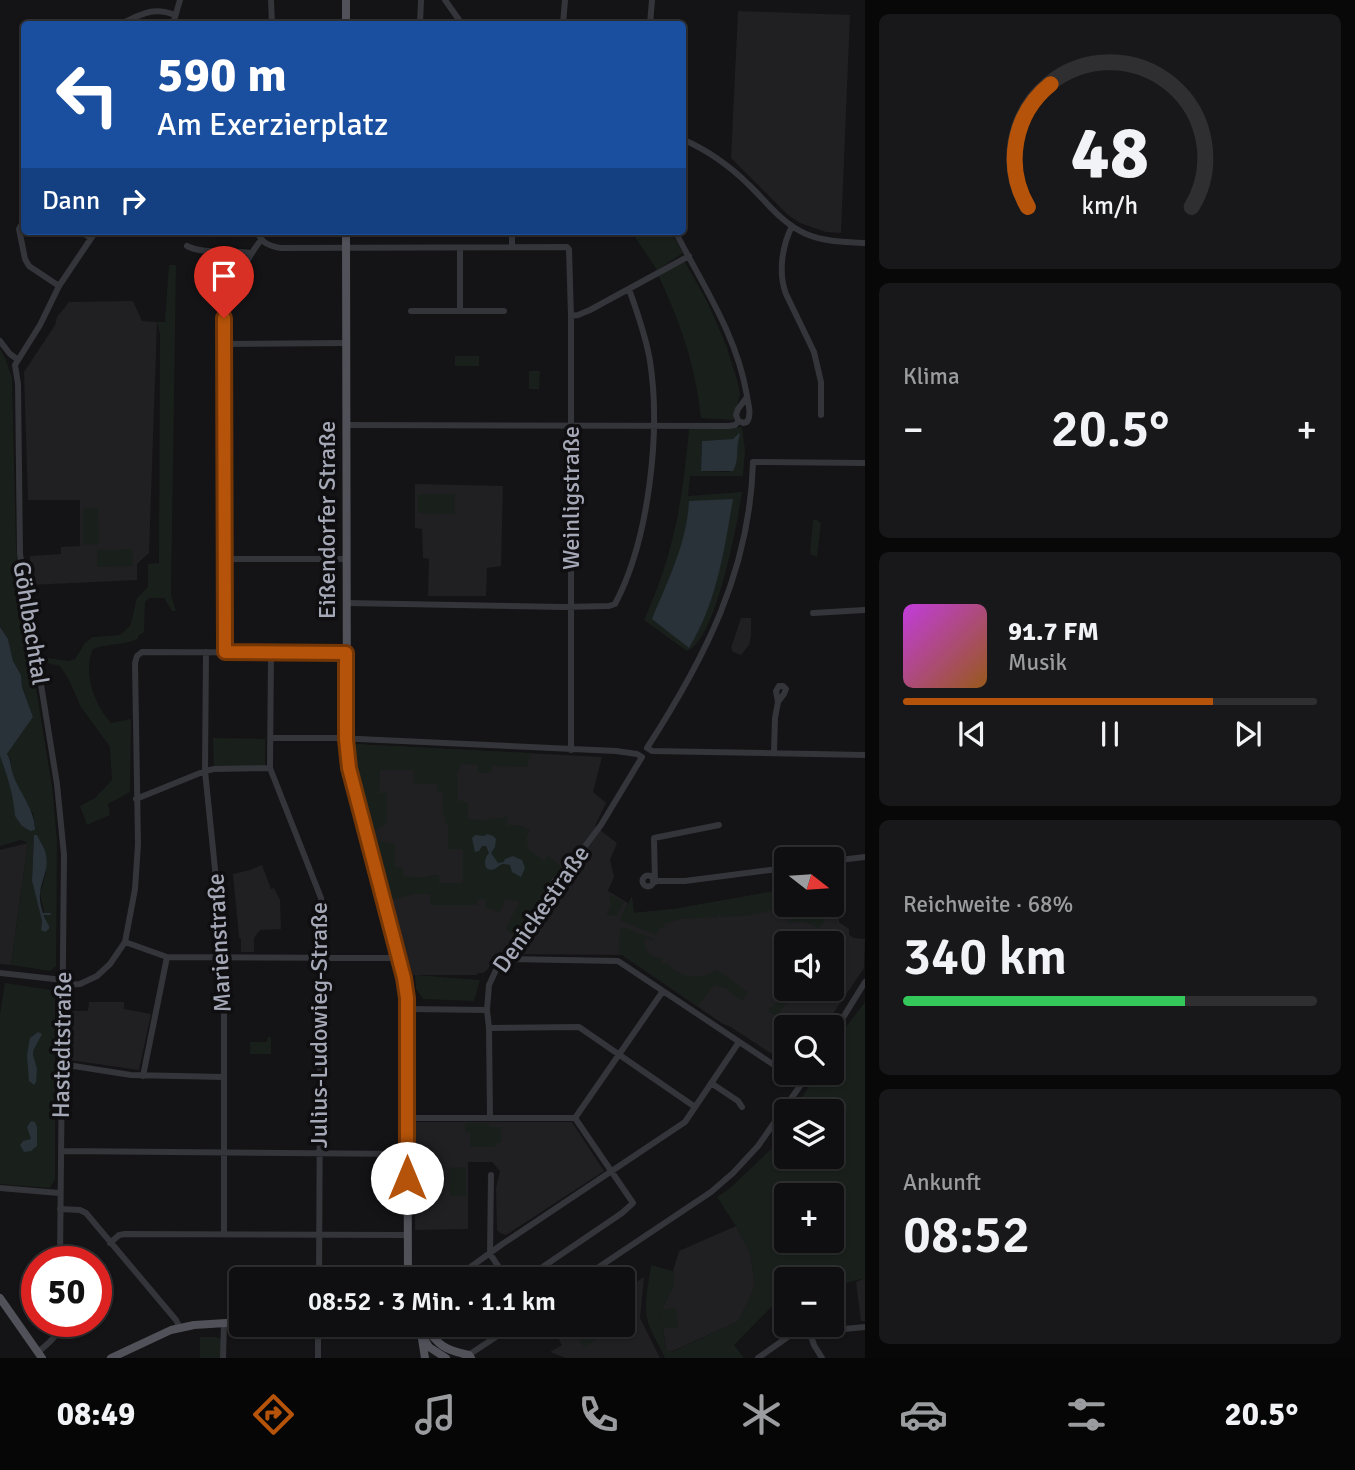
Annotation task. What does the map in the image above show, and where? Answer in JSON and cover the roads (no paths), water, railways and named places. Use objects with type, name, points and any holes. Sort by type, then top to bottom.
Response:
[{"type":"main road","points":[[345,0],[346,21]]},
{"type":"main road","name":"Eißendorfer Straße","points":[[346,235],[346,739],[349,768],[404,978],[408,1009],[408,1267]]},
{"type":"main road","points":[[0,1298],[40,1355]]},
{"type":"main road","points":[[111,1358],[162,1333],[180,1328],[229,1323]]},
{"type":"main road","points":[[423,1337],[435,1351],[446,1358]]},
{"type":"main road","points":[[435,1351],[468,1357]]},
{"type":"street","points":[[174,21],[180,0]]},
{"type":"street","points":[[271,0],[272,21]]},
{"type":"street","points":[[421,0],[421,21]]},
{"type":"street","points":[[445,0],[460,21]]},
{"type":"street","points":[[563,21],[565,0]]},
{"type":"street","points":[[650,21],[652,0]]},
{"type":"street","points":[[126,21],[160,9],[175,15]]},
{"type":"street","points":[[686,141],[720,160],[792,226],[821,238],[865,243]]},
{"type":"street","points":[[21,225],[19,229],[29,266],[59,286]]},
{"type":"street","points":[[792,226],[786,238],[783,256],[783,284],[814,352],[821,382],[821,415]]},
{"type":"street","points":[[85,235],[90,238]]},
{"type":"street","points":[[0,341],[17,359],[40,326],[59,286],[93,235]]},
{"type":"street","points":[[259,235],[261,240],[281,248],[512,247],[512,235]]},
{"type":"street","points":[[677,235],[725,326],[747,397],[750,417],[745,423],[739,421],[736,416],[747,397]]},
{"type":"street","points":[[225,652],[224,318],[226,307],[251,253],[261,240]]},
{"type":"street","points":[[187,246],[198,250],[251,253]]},
{"type":"street","name":"Weinligstraße","points":[[512,247],[567,247],[570,252],[571,750]]},
{"type":"street","points":[[460,248],[460,311]]},
{"type":"street","points":[[571,316],[578,316],[590,310],[689,256]]},
{"type":"street","points":[[346,603],[571,606],[615,604],[636,548],[646,510],[654,424],[650,360],[629,289]]},
{"type":"street","points":[[411,311],[503,311]]},
{"type":"street","points":[[224,344],[346,343]]},
{"type":"street","name":"Göhlbachtal","points":[[17,359],[15,367],[18,384],[20,554],[62,829]]},
{"type":"street","points":[[346,425],[728,426],[739,421]]},
{"type":"street","points":[[865,463],[752,462],[744,540],[723,610],[699,658],[647,748],[652,751],[865,755]]},
{"type":"street","points":[[225,559],[346,559]]},
{"type":"street","points":[[813,612],[865,610]]},
{"type":"street","points":[[0,973],[85,983],[110,964],[125,942],[135,889],[138,844],[136,657],[142,652],[346,653]]},
{"type":"street","name":"Marienstraße","points":[[206,652],[205,771],[224,957],[224,1234]]},
{"type":"street","name":"Julius-Ludowieg-Straße","points":[[271,653],[270,768],[321,898],[319,1267]]},
{"type":"street","points":[[774,753],[778,702]]},
{"type":"street","points":[[271,738],[337,738],[571,750]]},
{"type":"street","name":"Denickestraße","points":[[490,1118],[487,1010],[490,981],[546,898],[549,889],[557,878],[565,873],[601,825],[642,757],[616,751],[571,750]]},
{"type":"street","points":[[136,799],[205,771],[270,768]]},
{"type":"street","points":[[719,825],[654,838],[654,881],[685,881],[774,870]]},
{"type":"street","name":"Hastedtstraße","points":[[60,1246],[64,855],[62,829]]},
{"type":"street","points":[[844,859],[865,857]]},
{"type":"street","points":[[125,942],[167,957],[398,956]]},
{"type":"street","points":[[143,1076],[167,957]]},
{"type":"street","points":[[506,959],[618,961],[774,1065]]},
{"type":"street","points":[[844,1016],[865,982]]},
{"type":"street","points":[[575,1118],[663,990]]},
{"type":"street","points":[[408,1009],[487,1010]]},
{"type":"street","points":[[489,1028],[579,1027],[695,1107]]},
{"type":"street","points":[[471,1267],[685,1122],[739,1042]]},
{"type":"street","points":[[61,1064],[143,1076],[224,1077]]},
{"type":"street","points":[[711,1083],[738,1101],[742,1107]]},
{"type":"street","points":[[599,1267],[701,1198],[733,1173],[758,1146],[801,1085]]},
{"type":"street","points":[[407,1118],[575,1118]]},
{"type":"street","points":[[543,1267],[633,1203],[575,1118]]},
{"type":"street","points":[[61,1151],[407,1154]]},
{"type":"street","points":[[491,1175],[490,1254],[499,1267]]},
{"type":"street","points":[[0,1188],[60,1193]]},
{"type":"street","points":[[60,1209],[86,1213],[180,1328]]},
{"type":"street","points":[[110,1243],[119,1235],[125,1234],[407,1235]]},
{"type":"street","points":[[223,1358],[224,1323]]},
{"type":"street","points":[[844,1329],[865,1327]]},
{"type":"street","points":[[40,1355],[55,1337]]},
{"type":"street","points":[[318,1337],[318,1358]]},
{"type":"street","points":[[468,1357],[497,1337]]},
{"type":"street","points":[[758,1358],[788,1337]]},
{"type":"street","points":[[811,1337],[822,1358]]},
{"type":"street","points":[[769,1358],[772,1349]]},
{"type":"waterway","points":[[42,914],[50,914]]}]
